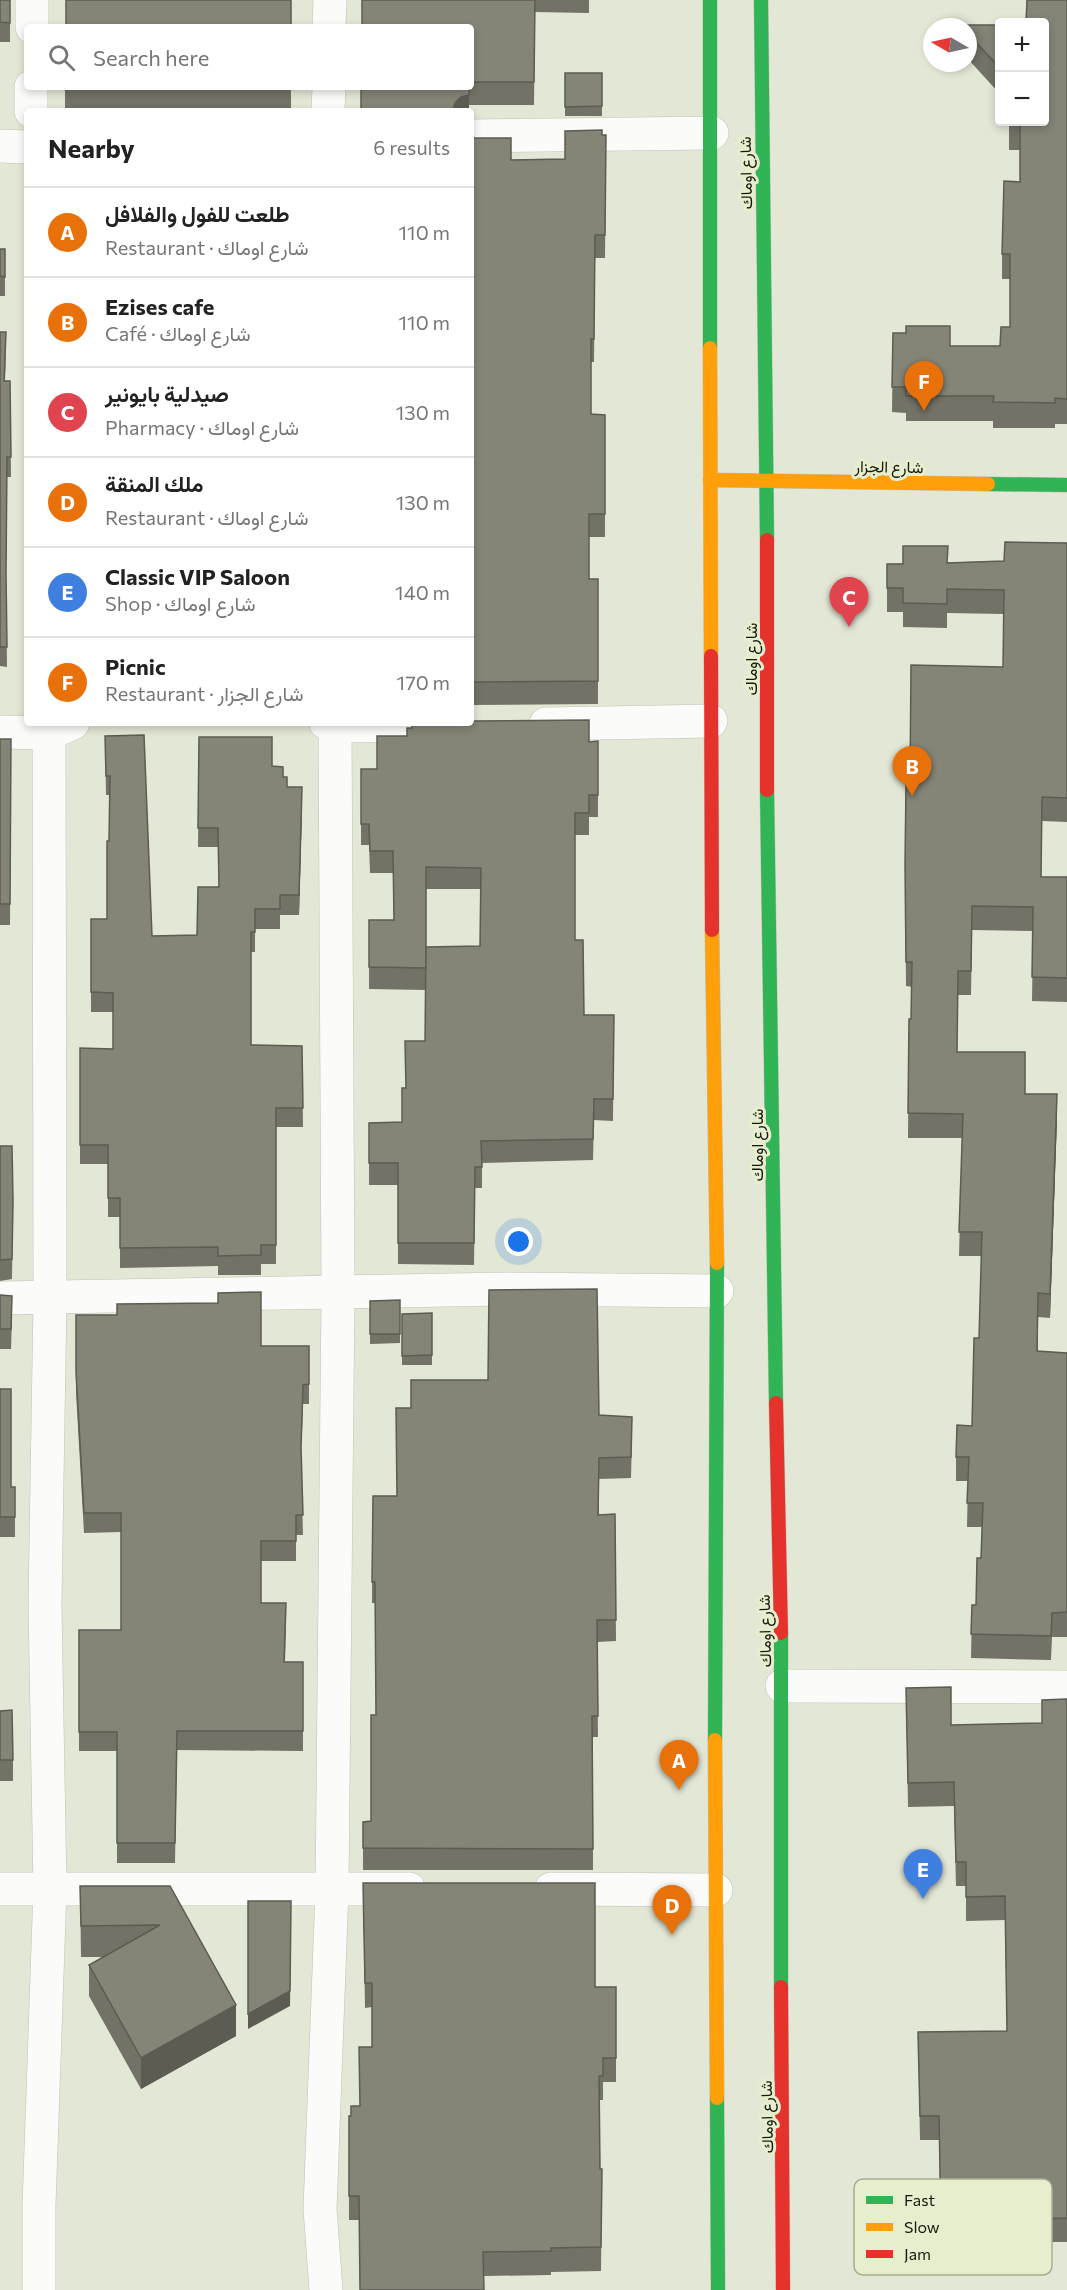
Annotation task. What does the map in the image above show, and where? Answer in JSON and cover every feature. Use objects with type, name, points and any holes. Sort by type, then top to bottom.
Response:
[{"type":"main road","name":"شارع اوماك","points":[[710,0],[712,1030],[717,1291],[718,2290]]},
{"type":"main road","name":"شارع اوماك","points":[[761,0],[760,133],[767,480],[766,720],[772,1035],[773,1285],[782,1686],[780,1885],[783,2290]]},
{"type":"main road","name":"شارع الجزار","points":[[710,480],[1067,485]]},
{"type":"street","points":[[32,0],[32,24]]},
{"type":"street","points":[[329,24],[330,0]]},
{"type":"street","points":[[31,90],[31,108]]},
{"type":"street","points":[[328,90],[328,108]]},
{"type":"street","points":[[474,136],[712,133]]},
{"type":"street","points":[[0,146],[24,147]]},
{"type":"street","points":[[474,724],[711,722]]},
{"type":"street","points":[[0,732],[57,726],[45,1605],[50,1889],[39,2206],[39,2290]]},
{"type":"street","points":[[326,2290],[320,2209],[332,1890],[338,1293],[332,726]]},
{"type":"street","points":[[0,1298],[506,1289],[717,1291]]},
{"type":"street","points":[[782,1686],[1067,1687]]},
{"type":"street","points":[[516,1888],[716,1890]]},
{"type":"street","points":[[0,1889],[436,1889]]},
{"type":"building","points":[[0,0],[10,0],[10,23],[0,22]]},
{"type":"building","points":[[66,0],[291,0],[291,24],[66,24]]},
{"type":"building","points":[[362,0],[535,0],[534,82],[474,82],[474,24],[362,24]]},
{"type":"building","points":[[1027,0],[1067,0],[1067,399],[1055,398],[1055,403],[993,402],[994,396],[906,396],[906,387],[892,387],[893,333],[906,333],[906,326],[950,326],[950,346],[1000,346],[1001,327],[1010,327],[1010,254],[1002,254],[1004,181],[1020,182],[1020,126],[1049,126],[1049,18],[1026,18]]},
{"type":"building","points":[[977,25],[995,25],[995,63],[977,44]]},
{"type":"building","points":[[565,73],[602,73],[602,106],[565,107]]},
{"type":"building","points":[[361,90],[469,90],[469,95],[461,97],[454,108],[361,108]]},
{"type":"building","points":[[602,130],[602,135],[606,135],[605,235],[595,235],[594,339],[591,339],[591,414],[605,415],[605,514],[589,514],[589,579],[598,579],[598,681],[474,682],[474,138],[511,138],[511,160],[565,159],[565,131]]},
{"type":"building","points":[[0,249],[5,249],[5,277],[0,276]]},
{"type":"building","points":[[0,332],[6,332],[4,381],[10,381],[11,457],[7,457],[7,647],[0,647]]},
{"type":"building","points":[[1005,542],[1067,543],[1067,798],[1042,797],[1041,877],[1067,877],[1067,978],[1032,977],[1033,907],[972,906],[971,971],[958,971],[957,1052],[1025,1052],[1025,1094],[1057,1094],[1050,1294],[1038,1293],[1037,1351],[1067,1353],[1067,1612],[1052,1613],[1051,1636],[971,1634],[972,1605],[976,1605],[977,1558],[981,1558],[983,1503],[967,1503],[969,1457],[956,1457],[957,1425],[972,1426],[974,1338],[979,1338],[982,1232],[959,1232],[963,1114],[908,1113],[912,962],[906,962],[905,865],[906,784],[910,784],[911,665],[1003,667],[1004,590],[947,589],[947,604],[903,603],[903,588],[887,588],[887,564],[903,564],[903,546],[948,546],[947,563],[1004,561]]},
{"type":"building","points":[[589,720],[589,742],[598,741],[598,795],[589,795],[589,813],[575,813],[575,940],[583,940],[584,1015],[614,1015],[613,1099],[594,1099],[593,1139],[481,1141],[482,1167],[475,1167],[474,1243],[398,1243],[398,1163],[369,1163],[369,1123],[402,1122],[402,1088],[406,1088],[405,1041],[425,1041],[426,968],[369,967],[369,920],[394,920],[393,851],[370,851],[369,824],[361,824],[361,769],[377,769],[377,736],[407,736],[407,728],[412,728],[412,726],[474,726],[474,721]],"holes":[[[426,867],[481,868],[480,946],[426,947]]]},
{"type":"building","points":[[144,735],[152,936],[197,935],[198,887],[219,887],[218,828],[198,828],[199,737],[272,737],[272,766],[283,767],[283,777],[287,777],[287,787],[302,787],[299,895],[280,895],[280,909],[255,909],[255,932],[251,932],[251,1045],[302,1046],[303,1108],[276,1108],[276,1245],[261,1245],[261,1255],[218,1256],[218,1247],[120,1248],[120,1198],[108,1198],[108,1145],[80,1145],[80,1048],[113,1049],[113,993],[91,992],[91,919],[107,919],[110,776],[106,776],[105,736]]},
{"type":"building","points":[[0,739],[11,739],[10,904],[0,904]]},
{"type":"building","points":[[0,1146],[12,1146],[13,1201],[12,1259],[0,1260]]},
{"type":"building","points":[[597,1289],[599,1415],[632,1417],[631,1457],[599,1458],[598,1515],[615,1514],[616,1620],[597,1620],[598,1716],[592,1716],[593,1849],[363,1848],[363,1822],[371,1821],[371,1715],[376,1715],[375,1582],[372,1582],[373,1496],[397,1496],[396,1408],[411,1408],[411,1380],[488,1380],[489,1290]]},
{"type":"building","points":[[261,1292],[261,1346],[309,1346],[309,1384],[303,1385],[301,1447],[303,1515],[296,1515],[296,1541],[261,1541],[261,1603],[286,1603],[284,1662],[303,1662],[303,1731],[177,1731],[175,1843],[117,1843],[117,1732],[79,1732],[79,1630],[121,1630],[121,1513],[84,1513],[76,1372],[76,1315],[117,1315],[117,1304],[218,1303],[218,1293]]},
{"type":"building","points":[[0,1295],[12,1296],[11,1329],[0,1329]]},
{"type":"building","points":[[400,1300],[400,1334],[370,1334],[370,1301]]},
{"type":"building","points":[[432,1313],[432,1355],[402,1356],[402,1314]]},
{"type":"building","points":[[0,1389],[11,1389],[11,1487],[15,1487],[15,1517],[0,1517]]},
{"type":"building","points":[[951,1687],[951,1725],[1042,1723],[1042,1700],[1067,1699],[1067,2218],[1052,2218],[1052,2179],[940,2179],[939,2116],[920,2116],[918,2032],[1007,2031],[1005,1896],[966,1897],[966,1862],[956,1862],[954,1782],[908,1783],[906,1688]]},
{"type":"building","points":[[12,1710],[13,1760],[0,1760],[0,1711]]},
{"type":"building","points":[[363,1883],[595,1883],[595,1987],[616,1987],[616,2058],[603,2058],[603,2076],[599,2076],[600,2169],[602,2169],[601,2247],[551,2248],[551,2251],[483,2252],[484,2290],[360,2290],[359,2196],[349,2196],[349,2116],[351,2116],[351,2106],[360,2106],[359,2047],[372,2047],[372,1983],[365,1983]]},
{"type":"building","points":[[80,1886],[170,1886],[236,2005],[141,2058],[89,1965],[160,1925],[81,1926]]},
{"type":"building","points":[[248,1901],[291,1901],[290,1991],[248,2014]]},
{"type":"traffic: fast","points":[[710,0],[710,348]]},
{"type":"traffic: fast","points":[[761,0],[767,540]]},
{"type":"traffic: fast","points":[[988,484],[1067,485]]},
{"type":"traffic: fast","points":[[767,790],[776,1403]]},
{"type":"traffic: fast","points":[[715,1740],[717,1263]]},
{"type":"traffic: fast","points":[[781,1633],[781,1987]]},
{"type":"traffic: fast","points":[[717,2098],[718,2290]]},
{"type":"traffic: slow","points":[[710,348],[711,656]]},
{"type":"traffic: slow","points":[[710,480],[988,484]]},
{"type":"traffic: slow","points":[[712,930],[717,1263]]},
{"type":"traffic: slow","points":[[715,1740],[717,2098]]},
{"type":"traffic: jam","points":[[767,540],[767,790]]},
{"type":"traffic: jam","points":[[711,656],[712,930]]},
{"type":"traffic: jam","points":[[776,1403],[781,1633]]},
{"type":"traffic: jam","points":[[781,1987],[783,2290]]},
{"type":"place","name":"Picnic","points":[[924,411]]},
{"type":"place","name":"صيدلية بايونير","points":[[849,627]]},
{"type":"place","name":"Ezises cafe","points":[[912,796]]},
{"type":"place","name":"طلعت للفول والفلافل","points":[[679,1790]]},
{"type":"place","name":"Classic VIP Saloon","points":[[923,1899]]},
{"type":"place","name":"ملك المنقة","points":[[672,1935]]}]
